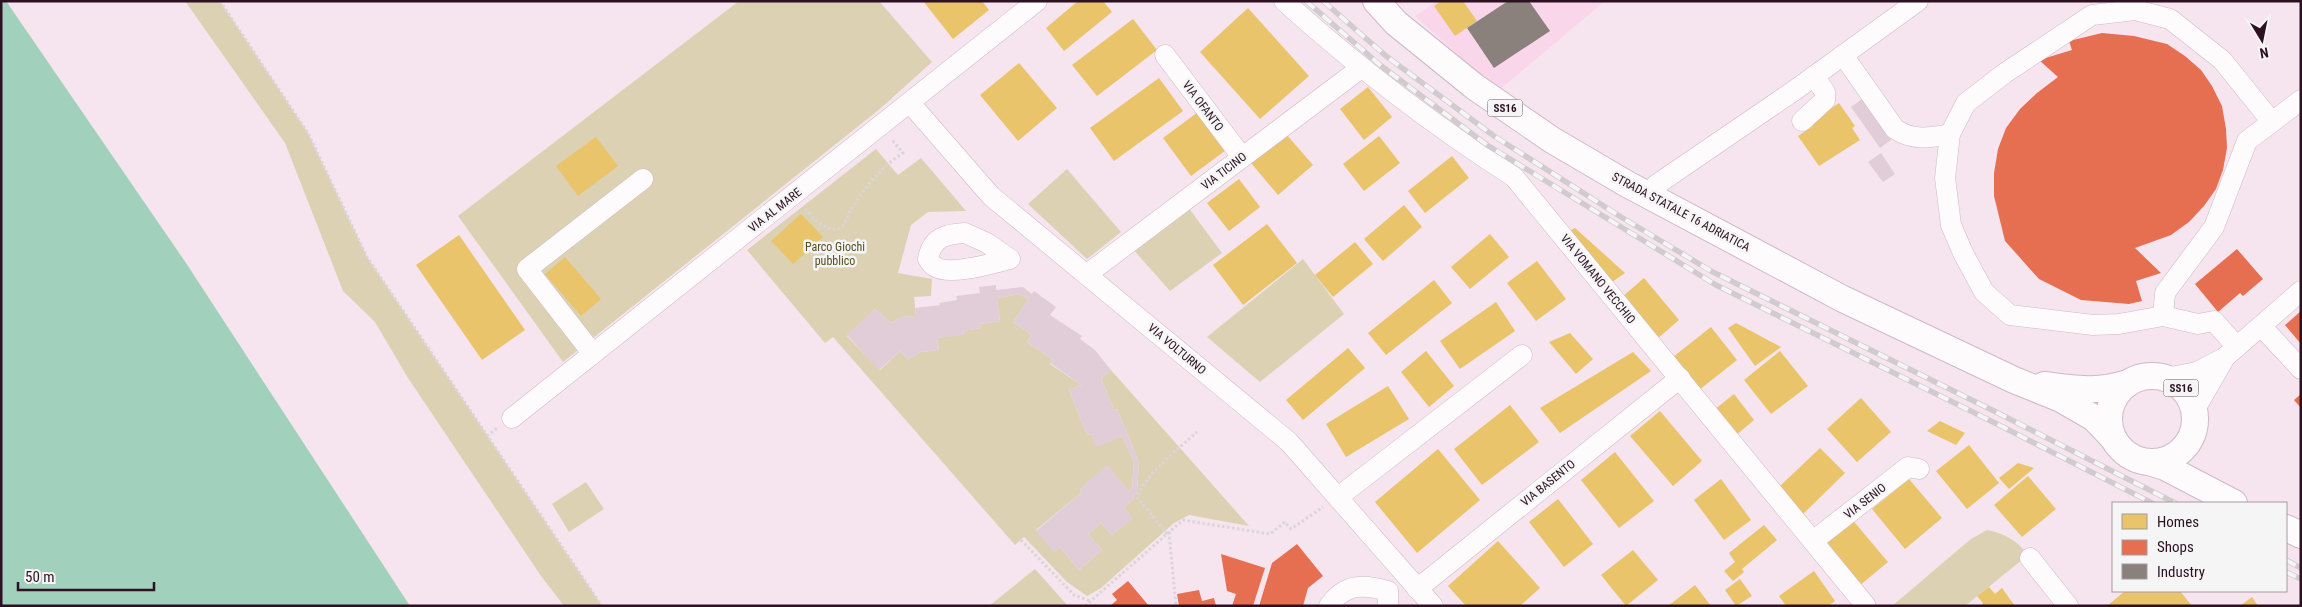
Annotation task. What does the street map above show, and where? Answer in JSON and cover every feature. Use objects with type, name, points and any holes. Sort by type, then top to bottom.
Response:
[{"type":"main road","name":"STRADA STATALE 16 ADRIATICA","points":[[1376,1],[1396,23],[1475,87],[1552,140],[1649,196],[1843,299],[2014,380],[2061,400],[2094,418],[2113,438]]},
{"type":"main road","name":"SS16","points":[[2128,383],[2146,376],[2166,378],[2184,391],[2192,424],[2195,457],[2204,473],[2232,502]]},
{"type":"main road","name":"STRADA STATALE 16 ADRIATICA","points":[[2014,380],[2095,390],[2128,383]]},
{"type":"main road","points":[[2113,438],[2109,427],[2109,414],[2112,402],[2119,391],[2128,383]]},
{"type":"main road","points":[[2149,462],[2162,461],[2174,456],[2184,447],[2192,424]]},
{"type":"main road","name":"SS16","points":[[2113,438],[2122,450],[2134,458],[2165,467],[2231,502]]},
{"type":"main road","points":[[2287,528],[2301,534]]},
{"type":"street","name":"VIA AL MARE","points":[[512,418],[1037,1]]},
{"type":"street","name":"VIA VOMANO VECCHIO","points":[[1284,1],[1361,68],[1476,152],[1514,177],[1866,606]]},
{"type":"street","points":[[1649,196],[1656,185],[1814,76],[1918,1]]},
{"type":"street","points":[[2231,352],[2214,321],[2198,324],[2163,316],[2119,324],[2093,324],[2010,315],[1984,292],[1963,253],[1951,225],[1945,178],[1950,134],[1966,103],[2005,73],[2092,15],[2136,10],[2170,19],[2222,60],[2272,122]]},
{"type":"street","name":"VIA OFANTO","points":[[1165,55],[1242,157]]},
{"type":"street","points":[[1843,55],[1895,129],[1903,134],[1924,139],[1950,134]]},
{"type":"street","name":"VIA TICINO","points":[[1086,274],[1361,68]]},
{"type":"street","points":[[1802,121],[1825,100],[1825,92],[1814,76]]},
{"type":"street","points":[[2163,316],[2165,293],[2214,227],[2247,141],[2301,100]]},
{"type":"street","name":"VIA VOLTURNO","points":[[910,103],[991,196],[1289,442],[1341,494],[1433,606]]},
{"type":"street","points":[[593,354],[527,269],[643,178]]},
{"type":"street","points":[[2166,378],[2196,372],[2231,352],[2301,291]]},
{"type":"street","points":[[2261,326],[2301,369]]},
{"type":"street","points":[[2192,424],[2231,352]]},
{"type":"street","points":[[1341,494],[1522,355]]},
{"type":"street","name":"VIA BASENTO","points":[[1388,599],[1680,378]]},
{"type":"street","name":"VIA SENIO","points":[[1813,541],[1908,467],[1919,469]]},
{"type":"street","points":[[2030,558],[2068,606]]},
{"type":"street","points":[[1329,606],[1340,594],[1366,585],[1388,599]]},
{"type":"path","points":[[220,1],[308,133],[367,257],[602,606]]},
{"type":"path","points":[[792,196],[817,221],[828,228],[838,229],[843,226],[849,212],[867,187],[888,163],[903,153],[889,135]]},
{"type":"path","points":[[1176,606],[1168,533],[1137,497],[1140,489],[1151,477],[1197,432]]},
{"type":"path","points":[[1085,606],[1183,520],[1270,534],[1285,522],[1291,529],[1341,494]]},
{"type":"path","points":[[1021,540],[1074,595],[1090,601]]},
{"type":"shaded area","points":[[1,1],[6,1],[186,263],[410,606],[1,606]]},
{"type":"shaded area","points":[[1437,1],[1605,1],[1498,91],[1415,16]]},
{"type":"green space","points":[[185,1],[220,1],[308,133],[367,257],[602,606],[564,606],[541,576],[408,378],[375,322],[343,291],[285,143]]},
{"type":"green space","points":[[739,1],[879,1],[932,62],[881,108],[563,362],[458,216]]},
{"type":"green space","name":"Parco Giochi pubblico","points":[[876,149],[898,175],[921,158],[966,211],[928,212],[911,225],[898,273],[932,279],[931,296],[914,297],[916,316],[901,317],[891,323],[875,309],[847,336],[880,370],[900,351],[908,359],[921,352],[939,350],[937,338],[964,334],[963,331],[981,328],[980,324],[1000,321],[997,298],[1019,294],[1029,299],[1013,322],[1032,335],[1027,342],[1053,360],[1050,364],[1081,385],[1069,390],[1087,435],[1091,434],[1096,446],[1122,436],[1134,462],[1132,487],[1129,491],[1107,466],[1080,489],[1082,492],[1036,530],[1054,551],[1060,547],[1079,570],[1102,550],[1088,534],[1101,523],[1112,535],[1132,518],[1124,507],[1135,498],[1133,496],[1137,493],[1139,462],[1117,409],[1114,410],[1101,378],[1111,370],[1249,526],[1189,515],[1174,523],[1101,588],[1087,596],[1067,582],[1024,537],[1015,545],[833,337],[825,343],[747,250]]},
{"type":"green space","points":[[1067,169],[1121,232],[1087,259],[1028,204]]},
{"type":"green space","points":[[1188,207],[1222,253],[1170,291],[1131,247]]},
{"type":"green space","points":[[1303,259],[1344,314],[1260,382],[1207,337]]},
{"type":"green space","points":[[586,482],[604,509],[569,532],[552,504]]},
{"type":"green space","points":[[1987,530],[2010,538],[2028,555],[1965,606],[1892,606],[1971,539]]},
{"type":"green space","points":[[1035,569],[1068,606],[989,606]]},
{"type":"building: Homes","points":[[923,1],[982,1],[989,10],[953,39]]},
{"type":"building: Homes","points":[[1078,1],[1103,1],[1112,12],[1064,51],[1046,28]]},
{"type":"building: Homes","points":[[1441,1],[1463,1],[1477,21],[1455,36],[1434,6]]},
{"type":"building: Homes","points":[[1248,8],[1309,76],[1260,119],[1200,52]]},
{"type":"building: Homes","points":[[1133,19],[1157,50],[1097,96],[1072,65]]},
{"type":"building: Homes","points":[[1019,63],[1057,108],[1018,141],[980,95]]},
{"type":"building: Homes","points":[[1159,78],[1183,111],[1114,161],[1090,128]]},
{"type":"building: Homes","points":[[1368,87],[1392,117],[1364,140],[1340,109]]},
{"type":"building: Homes","points":[[1839,103],[1855,126],[1852,128],[1860,140],[1819,166],[1798,136],[1813,126],[1810,123]]},
{"type":"building: Homes","points":[[1198,112],[1226,150],[1191,176],[1163,138]]},
{"type":"building: Homes","points":[[1286,134],[1313,165],[1278,195],[1251,163]]},
{"type":"building: Homes","points":[[1379,136],[1400,163],[1364,191],[1343,164]]},
{"type":"building: Homes","points":[[596,137],[618,166],[578,196],[556,166]]},
{"type":"building: Homes","points":[[1452,156],[1469,178],[1425,213],[1408,191]]},
{"type":"building: Homes","points":[[1239,179],[1260,207],[1229,231],[1207,203]]},
{"type":"building: Homes","points":[[1404,205],[1422,227],[1383,261],[1364,239]]},
{"type":"building: Homes","points":[[801,214],[823,237],[793,264],[771,241]]},
{"type":"building: Homes","points":[[1267,224],[1297,263],[1243,305],[1213,265]]},
{"type":"building: Homes","points":[[1575,228],[1625,273],[1612,282],[1569,231]]},
{"type":"building: Homes","points":[[1490,234],[1509,257],[1470,289],[1451,267]]},
{"type":"building: Homes","points":[[459,235],[525,330],[482,360],[416,265]]},
{"type":"building: Homes","points":[[1355,242],[1373,264],[1333,297],[1315,275]]},
{"type":"building: Homes","points":[[565,257],[601,299],[581,316],[545,274]]},
{"type":"building: Homes","points":[[1537,261],[1566,299],[1536,321],[1507,283]]},
{"type":"building: Homes","points":[[1644,278],[1679,320],[1657,339],[1622,297]]},
{"type":"building: Homes","points":[[1434,280],[1452,303],[1386,355],[1368,333]]},
{"type":"building: Homes","points":[[1496,302],[1515,331],[1460,369],[1440,341]]},
{"type":"building: Homes","points":[[1736,323],[1781,347],[1755,366],[1728,328]]},
{"type":"building: Homes","points":[[1711,327],[1737,360],[1699,390],[1673,357]]},
{"type":"building: Homes","points":[[1570,333],[1593,359],[1576,374],[1549,342]]},
{"type":"building: Homes","points":[[1348,348],[1365,368],[1303,420],[1286,400]]},
{"type":"building: Homes","points":[[1426,351],[1454,386],[1429,407],[1401,372]]},
{"type":"building: Homes","points":[[1780,351],[1808,386],[1771,414],[1744,380]]},
{"type":"building: Homes","points":[[1633,352],[1651,371],[1560,433],[1540,408]]},
{"type":"building: Homes","points":[[1388,386],[1409,419],[1346,457],[1326,424]]},
{"type":"building: Homes","points":[[1734,394],[1754,420],[1735,436],[1714,410]]},
{"type":"building: Homes","points":[[1861,398],[1891,432],[1857,462],[1827,429]]},
{"type":"building: Homes","points":[[1510,405],[1539,442],[1482,485],[1454,449]]},
{"type":"building: Homes","points":[[1660,411],[1702,461],[1673,486],[1630,436]]},
{"type":"building: Homes","points":[[1940,421],[1965,433],[1956,445],[1927,431]]},
{"type":"building: Homes","points":[[1969,445],[1999,483],[1967,509],[1936,471]]},
{"type":"building: Homes","points":[[1820,448],[1845,473],[1802,515],[1777,489]]},
{"type":"building: Homes","points":[[1438,449],[1480,500],[1417,553],[1375,502]]},
{"type":"building: Homes","points":[[1615,452],[1654,501],[1619,528],[1581,480]]},
{"type":"building: Homes","points":[[2018,463],[2034,468],[2009,489],[1999,478]]},
{"type":"building: Homes","points":[[2028,476],[2056,509],[2022,537],[1994,505]]},
{"type":"building: Homes","points":[[1721,479],[1751,520],[1724,540],[1694,500]]},
{"type":"building: Homes","points":[[1909,479],[1942,518],[1905,549],[1872,509]]},
{"type":"building: Homes","points":[[1558,499],[1593,544],[1564,567],[1529,522]]},
{"type":"building: Homes","points":[[1850,517],[1888,562],[1859,586],[1821,541]]},
{"type":"building: Homes","points":[[1764,525],[1777,540],[1742,569],[1744,572],[1733,581],[1724,571],[1735,562],[1729,553]]},
{"type":"building: Homes","points":[[1498,541],[1540,588],[1520,606],[1466,606],[1448,586]]},
{"type":"building: Homes","points":[[1633,550],[1658,580],[1626,606],[1601,575]]},
{"type":"building: Homes","points":[[1814,571],[1835,601],[1828,606],[1786,606],[1779,596]]},
{"type":"building: Homes","points":[[1740,579],[1752,596],[1736,606],[1725,590]]},
{"type":"building: Homes","points":[[1695,585],[1711,606],[1668,606]]},
{"type":"building: Homes","points":[[1989,587],[1995,594],[2002,588],[2015,606],[1980,606],[1983,603],[1977,596]]},
{"type":"building: Homes","points":[[2124,592],[2181,592],[2192,606],[2107,606]]},
{"type":"building: Homes","points":[[2252,597],[2258,606],[2240,606]]},
{"type":"building: Shops","points":[[2102,33],[2134,36],[2167,44],[2185,56],[2201,70],[2212,86],[2222,106],[2226,129],[2227,148],[2223,170],[2216,189],[2204,206],[2189,222],[2171,235],[2135,248],[2161,273],[2136,281],[2142,301],[2129,304],[2081,300],[2039,279],[2005,241],[1994,196],[1994,173],[1998,149],[2006,128],[2020,109],[2058,77],[2039,60],[2072,50],[2069,41]]},
{"type":"building: Shops","points":[[2237,249],[2263,279],[2243,296],[2240,293],[2218,312],[2195,284]]},
{"type":"building: Shops","points":[[2301,311],[2301,344],[2285,325]]},
{"type":"building: Shops","points":[[2301,394],[2301,408],[2294,400]]},
{"type":"building: Shops","points":[[1297,544],[1323,576],[1308,588],[1303,606],[1259,606],[1272,563]]},
{"type":"building: Shops","points":[[1221,554],[1265,568],[1253,606],[1232,606],[1236,594],[1227,591]]},
{"type":"building: Shops","points":[[1128,581],[1149,606],[1110,606],[1117,600],[1112,594]]},
{"type":"building: Shops","points":[[1199,590],[1202,601],[1214,598],[1216,606],[1179,606],[1177,594]]},
{"type":"building: Industry","points":[[1508,1],[1529,1],[1550,31],[1494,68],[1467,28]]},
{"type":"building: Other","points":[[1862,99],[1891,140],[1880,148],[1851,107]]},
{"type":"building: Other","points":[[1881,153],[1895,174],[1883,182],[1868,162]]},
{"type":"building: Other","points":[[996,285],[996,290],[1023,287],[1032,294],[1034,291],[1056,307],[1050,315],[1082,336],[1080,339],[1095,350],[1111,370],[1101,378],[1114,410],[1117,409],[1139,462],[1137,493],[1133,496],[1135,498],[1124,507],[1133,518],[1112,535],[1101,523],[1088,534],[1102,550],[1079,570],[1060,547],[1054,552],[1036,531],[1082,492],[1080,489],[1107,465],[1129,491],[1132,487],[1134,462],[1122,436],[1096,447],[1091,434],[1087,435],[1069,390],[1081,385],[1050,363],[1053,360],[1027,342],[1032,335],[1013,322],[1029,299],[1019,294],[997,298],[1000,321],[980,324],[981,328],[963,331],[964,335],[937,338],[939,350],[921,352],[908,359],[900,351],[879,370],[847,335],[875,309],[891,323],[901,317],[916,316],[915,308],[940,305],[939,303],[957,300],[956,296],[980,293],[979,287]]},
{"type":"railway","points":[[1306,1],[1380,65],[1487,145],[1716,285],[2150,502]]},
{"type":"railway","points":[[1323,1],[1386,56],[1494,136],[1621,217],[1711,271],[2173,502]]},
{"type":"railway","points":[[2287,561],[2301,568]]},
{"type":"railway","points":[[2287,572],[2301,579]]}]
